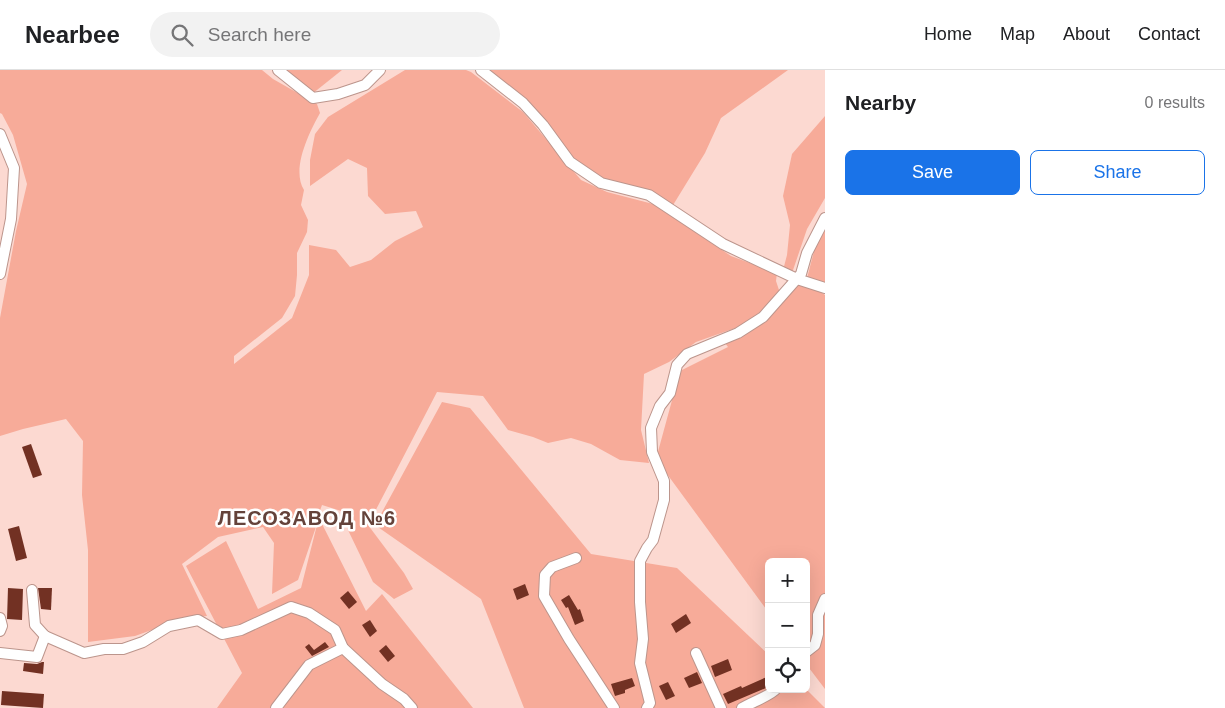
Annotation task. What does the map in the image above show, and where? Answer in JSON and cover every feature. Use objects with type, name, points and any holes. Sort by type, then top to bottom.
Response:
[{"type":"street","points":[[278,70],[313,98],[338,94],[365,84],[380,70]]},
{"type":"street","points":[[481,70],[523,103],[570,162],[601,183],[648,195],[723,244],[797,279],[825,288]]},
{"type":"street","points":[[0,134],[14,168],[11,218],[0,274]]},
{"type":"street","points":[[648,708],[650,703],[640,663],[643,639],[640,602],[640,561],[653,540],[664,500],[664,481],[652,452],[651,428],[660,406],[670,393],[677,365],[687,354],[738,333],[763,317],[801,274],[807,253],[825,218]]},
{"type":"street","points":[[576,558],[552,567],[545,575],[544,596],[569,640],[614,708]]},
{"type":"street","points":[[32,590],[34,625],[45,636],[84,653],[104,649],[123,649],[143,642],[169,626],[198,620],[222,634],[241,630],[291,607],[309,613],[335,630],[343,648],[382,684],[404,699],[412,708]]},
{"type":"street","points":[[815,645],[818,634],[818,615],[825,599]]},
{"type":"street","points":[[0,618],[2,626],[0,632]]},
{"type":"street","points":[[0,653],[37,657],[45,636]]},
{"type":"street","points":[[810,649],[825,640]]},
{"type":"street","points":[[276,708],[309,666],[343,648]]},
{"type":"street","points":[[696,653],[721,708]]},
{"type":"street","points":[[742,708],[774,693]]},
{"type":"shaded area","points":[[0,70],[262,70],[273,79],[317,104],[320,113],[311,131],[300,162],[299,172],[304,190],[301,205],[308,220],[307,232],[297,253],[295,296],[282,318],[234,356],[234,364],[292,318],[309,275],[309,245],[336,250],[350,267],[371,260],[395,241],[423,227],[416,211],[385,214],[368,196],[367,168],[348,159],[310,186],[310,160],[315,134],[328,117],[405,70],[466,70],[471,72],[523,112],[581,180],[607,192],[653,204],[731,256],[777,273],[776,281],[780,293],[764,310],[741,326],[696,342],[669,362],[644,374],[641,430],[649,463],[620,460],[591,444],[571,438],[548,443],[508,430],[483,396],[437,392],[368,525],[404,573],[413,589],[394,599],[373,582],[348,530],[354,515],[322,505],[318,516],[366,611],[382,594],[473,708],[217,708],[242,673],[186,566],[226,541],[258,609],[301,588],[318,521],[298,580],[272,594],[274,543],[263,527],[218,537],[182,564],[207,616],[185,618],[135,636],[88,642],[88,550],[82,495],[83,441],[66,419],[0,436],[0,318],[27,184],[13,135],[0,113]]},
{"type":"shaded area","points":[[272,70],[342,70],[312,94],[280,77]]},
{"type":"shaded area","points":[[477,70],[788,70],[721,118],[705,153],[670,210],[638,188],[612,188],[576,165],[529,110]]},
{"type":"shaded area","points":[[825,116],[825,198],[807,229],[791,276],[781,278],[787,255],[790,225],[783,196],[792,154]]},
{"type":"shaded area","points":[[825,224],[825,291],[815,288],[825,295],[825,689],[810,669],[810,558],[765,558],[765,608],[656,459],[680,371],[728,347],[725,343],[795,284],[806,282],[818,236]]},
{"type":"shaded area","points":[[442,402],[470,408],[591,554],[677,568],[765,651],[765,693],[810,693],[825,708],[524,708],[481,599],[375,525]]},
{"type":"building","points":[[31,444],[42,475],[33,478],[22,447]]},
{"type":"building","points":[[19,526],[27,558],[16,561],[8,529]]},
{"type":"building","points":[[525,584],[529,595],[517,600],[513,589]]},
{"type":"building","points":[[8,588],[23,589],[22,620],[7,619]]},
{"type":"building","points":[[38,588],[52,588],[51,610],[41,609]]},
{"type":"building","points":[[348,591],[357,602],[349,609],[340,598]]},
{"type":"building","points":[[569,595],[578,610],[580,609],[584,621],[575,625],[568,607],[566,608],[561,600]]},
{"type":"building","points":[[686,614],[691,623],[676,633],[671,624]]},
{"type":"building","points":[[370,620],[377,631],[370,637],[362,625]]},
{"type":"building","points":[[325,642],[329,647],[312,656],[305,647],[309,644],[314,650]]},
{"type":"building","points":[[386,645],[395,656],[388,662],[379,651]]},
{"type":"building","points":[[728,659],[732,670],[715,677],[711,666]]},
{"type":"building","points":[[44,662],[43,674],[23,671],[24,663],[37,664]]},
{"type":"building","points":[[697,672],[702,683],[689,688],[684,678]]},
{"type":"building","points":[[632,678],[635,686],[625,690],[625,693],[615,696],[611,684]]},
{"type":"building","points":[[765,678],[765,688],[728,704],[723,694],[741,686],[742,688]]},
{"type":"building","points":[[668,682],[675,696],[666,700],[659,686]]},
{"type":"building","points":[[2,691],[44,694],[43,708],[1,705]]},
{"type":"district","name":"ЛЕСОЗАВОД №6","points":[[307,518]]}]
